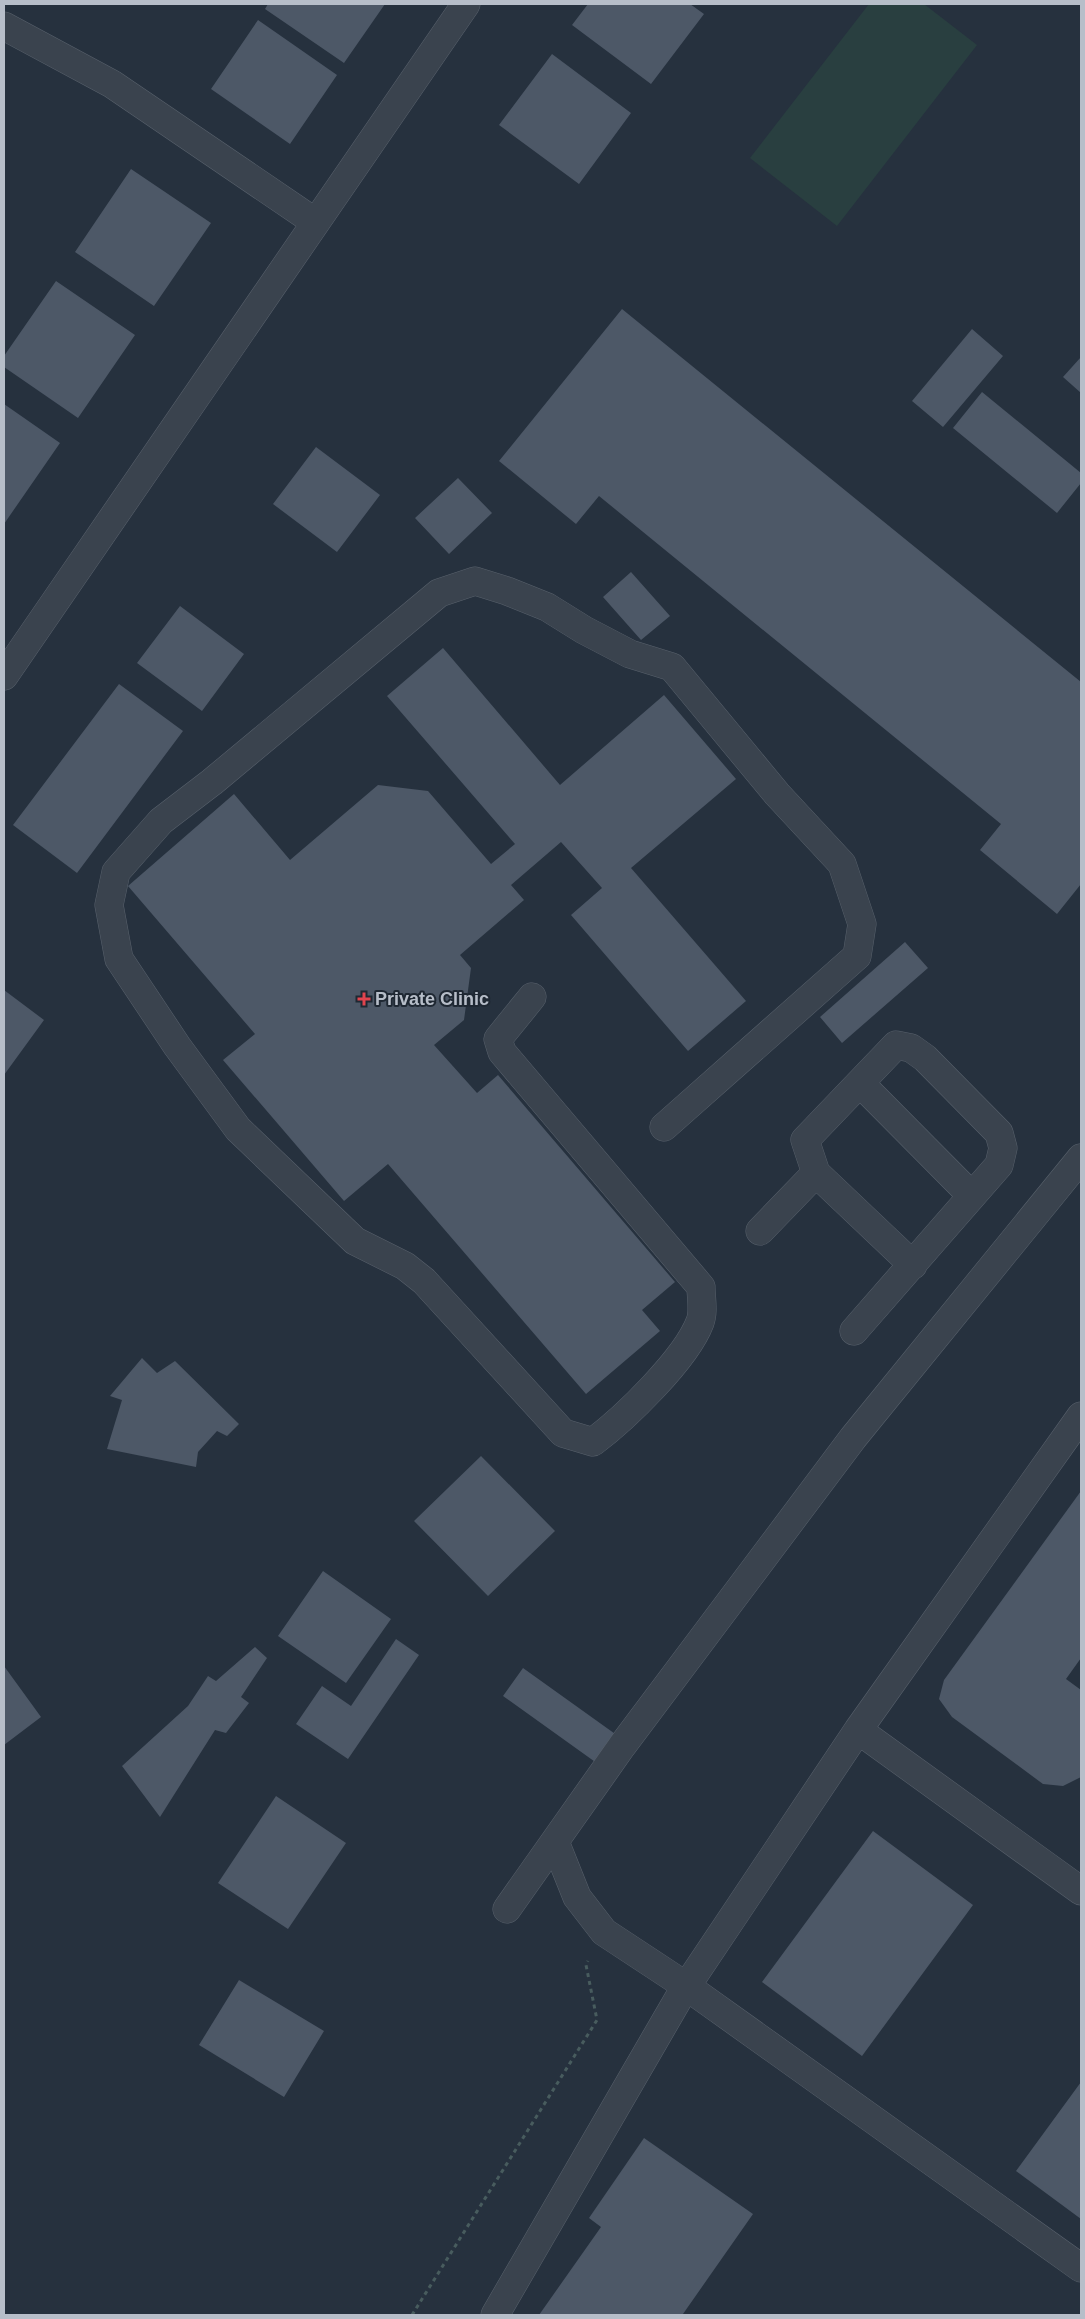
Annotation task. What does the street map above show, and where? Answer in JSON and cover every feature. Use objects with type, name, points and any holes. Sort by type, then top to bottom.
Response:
[{"type":"street","points":[[4,676],[466,4]]},
{"type":"street","points":[[4,26],[112,84],[315,222]]},
{"type":"street","points":[[532,997],[498,1039],[502,1052],[701,1287],[701,1320],[675,1363],[609,1430],[593,1442],[563,1433],[424,1281],[405,1266],[356,1241],[238,1129],[178,1046],[119,958],[108,905],[116,872],[161,821],[212,782],[439,593],[475,581],[547,607],[584,630],[630,654],[672,667],[777,794],[842,864],[862,924],[857,956],[664,1126]]},
{"type":"street","points":[[854,1331],[913,1265],[971,1195],[999,1165],[1003,1148],[999,1133],[925,1058],[911,1048],[896,1045],[805,1140],[816,1173],[913,1265]]},
{"type":"street","points":[[860,1083],[971,1195]]},
{"type":"street","points":[[507,1910],[628,1738],[853,1438],[1081,1158]]},
{"type":"street","points":[[760,1231],[816,1173]]},
{"type":"street","points":[[495,2315],[686,1986],[858,1730],[1081,1416]]},
{"type":"street","points":[[858,1730],[1081,1891]]},
{"type":"street","points":[[555,1842],[577,1897],[604,1932],[686,1986],[1081,2268]]},
{"type":"path","points":[[412,2315],[597,2020],[586,1965],[604,1932]]},
{"type":"green space","points":[[869,4],[924,4],[977,45],[837,226],[750,158]]},
{"type":"building","points":[[268,4],[385,4],[344,63],[265,9]]},
{"type":"building","points":[[588,4],[690,4],[704,14],[651,84],[572,25]]},
{"type":"building","points":[[258,20],[337,75],[290,144],[211,89]]},
{"type":"building","points":[[552,54],[631,113],[579,184],[499,125]]},
{"type":"building","points":[[131,169],[211,223],[154,306],[75,252]]},
{"type":"building","points":[[56,281],[135,335],[78,418],[4,367],[4,356]]},
{"type":"building","points":[[622,309],[1081,682],[1081,884],[1057,914],[980,850],[1001,824],[599,496],[576,524],[499,461]]},
{"type":"building","points":[[972,329],[1003,356],[943,427],[912,401]]},
{"type":"building","points":[[1081,357],[1081,393],[1063,377]]},
{"type":"building","points":[[982,392],[1081,473],[1081,483],[1057,513],[953,428]]},
{"type":"building","points":[[4,404],[60,443],[4,524]]},
{"type":"building","points":[[316,447],[380,495],[337,552],[273,504]]},
{"type":"building","points":[[458,478],[492,513],[449,554],[415,518]]},
{"type":"building","points":[[631,572],[670,616],[641,640],[603,597]]},
{"type":"building","points":[[180,606],[244,654],[202,711],[137,663]]},
{"type":"building","points":[[443,648],[560,785],[664,695],[736,779],[631,868],[746,1001],[688,1051],[571,915],[602,888],[561,842],[511,885],[524,900],[460,955],[471,968],[464,1020],[434,1045],[477,1093],[498,1075],[675,1282],[642,1310],[660,1331],[586,1394],[388,1164],[344,1201],[223,1060],[255,1034],[128,886],[234,794],[290,860],[378,785],[428,791],[491,864],[515,844],[387,696]]},
{"type":"building","points":[[119,684],[183,731],[77,873],[13,825]]},
{"type":"building","points":[[905,942],[928,968],[842,1043],[820,1017]]},
{"type":"building","points":[[4,990],[44,1020],[4,1075]]},
{"type":"building","points":[[142,1358],[157,1373],[175,1361],[239,1424],[227,1436],[217,1431],[198,1452],[196,1467],[107,1449],[122,1400],[110,1396]]},
{"type":"building","points":[[481,1456],[555,1531],[488,1596],[414,1521]]},
{"type":"building","points":[[1081,1491],[1081,1658],[1066,1679],[1081,1690],[1081,1777],[1063,1786],[1043,1784],[952,1717],[939,1699],[944,1680]]},
{"type":"building","points":[[323,1571],[391,1619],[346,1683],[278,1636]]},
{"type":"building","points":[[396,1639],[419,1655],[348,1759],[296,1724],[322,1686],[351,1706]]},
{"type":"building","points":[[255,1647],[267,1658],[241,1697],[249,1703],[226,1733],[215,1730],[160,1817],[122,1766],[188,1706],[208,1676],[216,1681]]},
{"type":"building","points":[[4,1666],[41,1717],[4,1745]]},
{"type":"building","points":[[523,1668],[618,1736],[598,1764],[503,1696]]},
{"type":"building","points":[[276,1796],[346,1843],[288,1929],[218,1883]]},
{"type":"building","points":[[873,1831],[973,1905],[862,2056],[762,1982]]},
{"type":"building","points":[[239,1980],[324,2031],[284,2097],[199,2045]]},
{"type":"building","points":[[1081,2082],[1081,2219],[1016,2171]]},
{"type":"building","points":[[644,2138],[753,2214],[683,2314],[685,2315],[539,2315],[601,2227],[589,2218]]},
{"type":"place","name":"Private Clinic","points":[[364,999]]}]
